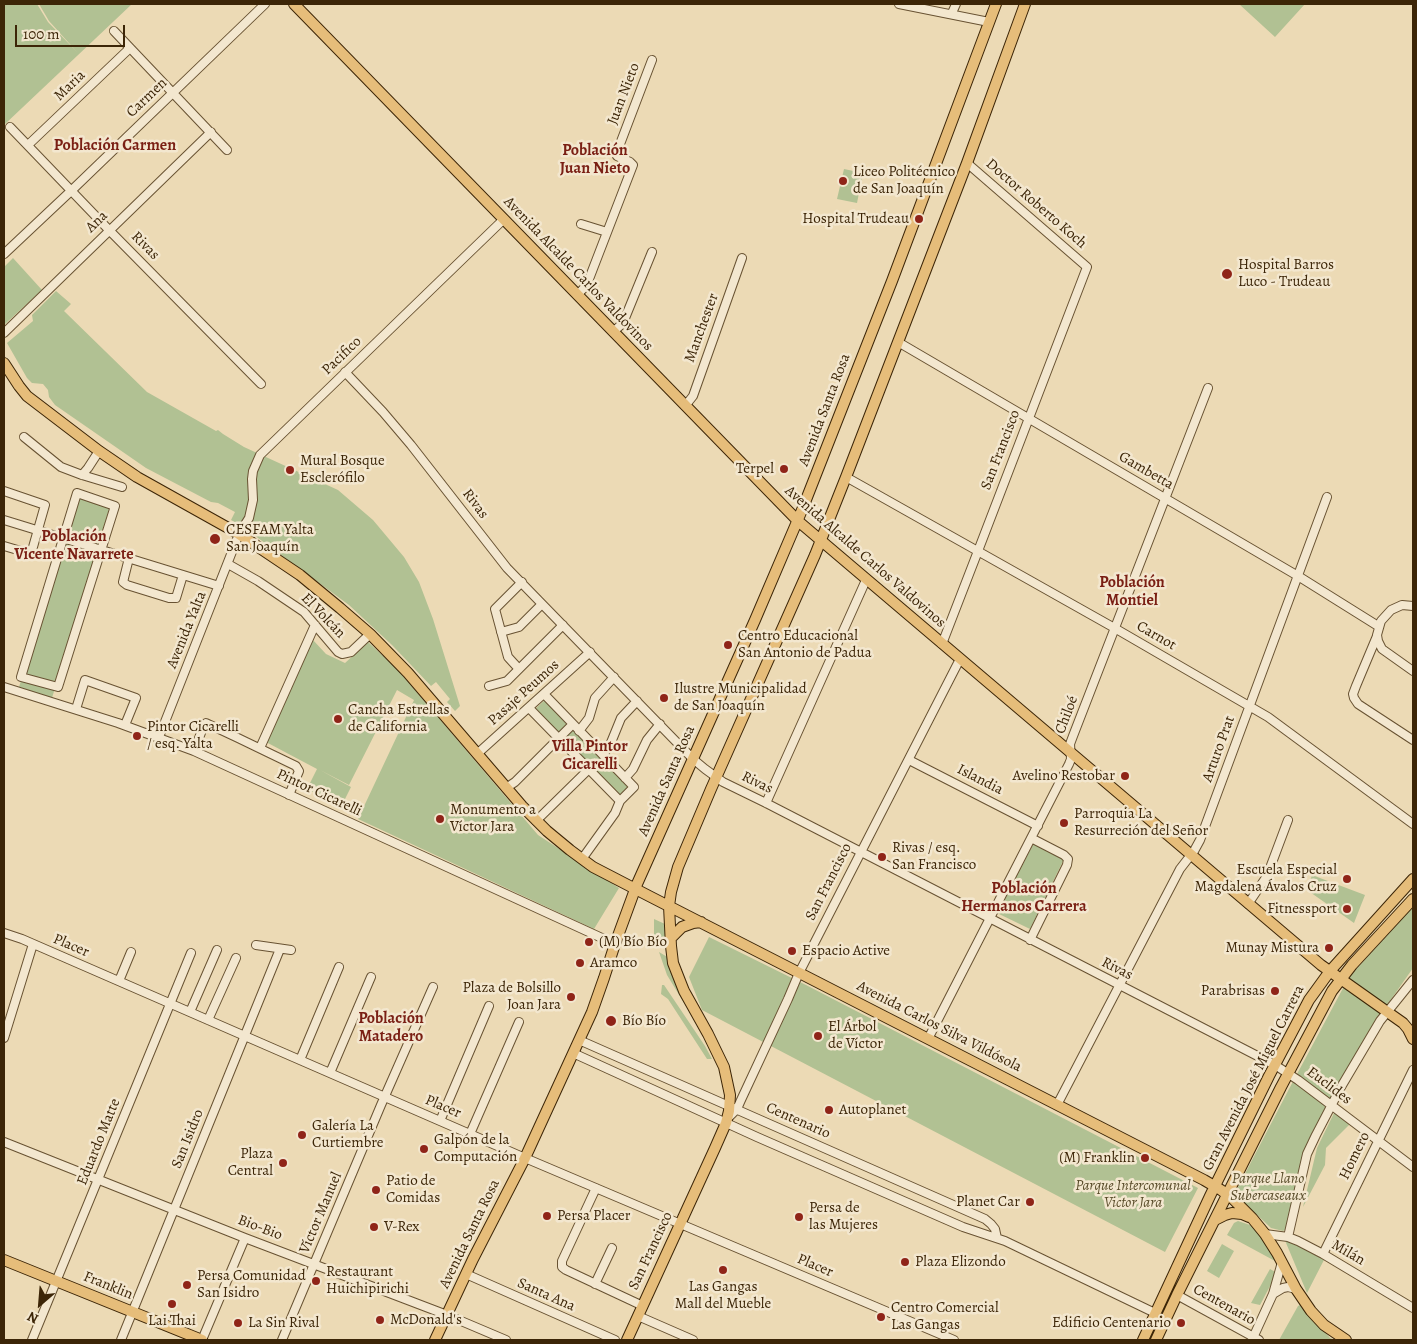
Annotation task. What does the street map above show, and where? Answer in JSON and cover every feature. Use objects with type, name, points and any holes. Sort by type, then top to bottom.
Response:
[{"type":"main road","name":"Avenida Alcalde Carlos Valdovinos","points":[[294,4],[798,521],[1330,972],[1405,1022]]},
{"type":"main road","name":"Avenida Santa Rosa","points":[[435,1340],[524,1158],[592,1012],[614,944],[636,889],[798,521],[895,272],[996,4]]},
{"type":"main road","points":[[733,1108],[720,1057],[679,981],[673,963],[669,906],[673,884],[681,857],[821,541],[967,163],[1025,4]]},
{"type":"main road","points":[[4,363],[19,386]]},
{"type":"main road","points":[[4,380],[19,386]]},
{"type":"main road","name":"Avenida Carlos Silva Vildósola","points":[[19,386],[33,400],[99,451],[136,476],[239,534],[300,576],[340,608],[370,634],[408,673],[536,821],[582,859],[648,896],[1215,1186],[1227,1194],[1252,1218],[1265,1234],[1296,1289],[1318,1319],[1346,1340]]},
{"type":"main road","name":"Gran Avenida José Miguel Carrera","points":[[1143,1340],[1215,1186],[1302,1013],[1330,972],[1413,879]]},
{"type":"main road","points":[[648,896],[654,897],[663,894],[673,884]]},
{"type":"main road","name":"Gran Avenida José Miguel Carrera","points":[[1156,1340],[1227,1194],[1326,1001],[1340,978],[1413,899]]},
{"type":"main road","points":[[670,939],[682,927],[701,922]]},
{"type":"main road","points":[[1405,1022],[1413,1039]]},
{"type":"main road","name":"San Francisco","points":[[627,1340],[733,1108]]},
{"type":"main road","points":[[1214,1220],[1232,1214],[1242,1214],[1252,1218]]},
{"type":"main road","name":"Franklin","points":[[4,1260],[202,1340]]},
{"type":"street","name":"Carmen","points":[[4,254],[265,4]]},
{"type":"street","points":[[900,4],[989,22]]},
{"type":"street","points":[[952,14],[956,4]]},
{"type":"street","points":[[114,31],[227,150]]},
{"type":"street","name":"Maria","points":[[28,145],[130,48]]},
{"type":"street","name":"Juan Nieto","points":[[577,295],[586,286],[633,165],[617,156],[617,152],[652,60]]},
{"type":"street","name":"Rivas","points":[[10,126],[260,384]]},
{"type":"street","name":"Ana","points":[[4,333],[210,132]]},
{"type":"street","name":"Doctor Roberto Koch","points":[[967,163],[1087,266]]},
{"type":"street","name":"Pacifico","points":[[239,534],[251,510],[253,471],[260,455],[504,219]]},
{"type":"street","points":[[581,224],[607,232]]},
{"type":"street","points":[[613,332],[623,323],[652,252]]},
{"type":"street","name":"Manchester","points":[[685,406],[693,396],[742,258]]},
{"type":"street","name":"San Francisco","points":[[942,644],[1087,266]]},
{"type":"street","name":"Gambetta","points":[[898,342],[1298,576],[1378,626]]},
{"type":"street","name":"Rivas","points":[[344,372],[406,439],[507,568],[693,759],[716,777],[1275,1065]]},
{"type":"street","name":"Chiloé","points":[[928,1039],[1069,764],[1071,740],[1208,388]]},
{"type":"street","points":[[24,437],[60,466],[82,475],[122,486]]},
{"type":"street","points":[[82,475],[99,451]]},
{"type":"street","name":"Carnot","points":[[846,477],[1250,706],[1280,725],[1413,824]]},
{"type":"street","points":[[4,492],[45,505],[31,554],[4,546]]},
{"type":"street","points":[[77,493],[115,506],[58,687],[21,677],[64,538],[77,493]]},
{"type":"street","name":"Arturo Prat","points":[[1057,1105],[1180,869],[1197,846],[1327,497]]},
{"type":"street","points":[[4,520],[219,586]]},
{"type":"street","name":"Avenida Yalta","points":[[159,737],[239,534]]},
{"type":"street","points":[[129,558],[123,582],[169,598],[176,598],[183,575]]},
{"type":"street","name":"El Volcán","points":[[228,564],[291,602],[304,612],[338,652],[342,654],[351,652],[370,634]]},
{"type":"street","points":[[766,803],[866,580]]},
{"type":"street","points":[[519,669],[508,657],[495,609],[522,582]]},
{"type":"street","points":[[501,632],[519,627],[542,604]]},
{"type":"street","points":[[1413,606],[1402,605],[1394,608],[1378,626],[1377,636],[1353,694],[1358,704],[1413,740]]},
{"type":"street","points":[[260,748],[315,625]]},
{"type":"street","points":[[489,686],[507,681],[563,626]]},
{"type":"street","points":[[1377,636],[1379,644],[1384,651],[1413,671]]},
{"type":"street","name":"Pasaje Peumos","points":[[477,754],[590,652]]},
{"type":"street","name":"San Francisco","points":[[733,1108],[788,999],[799,973],[960,660]]},
{"type":"street","points":[[579,731],[589,718],[595,698],[614,677]]},
{"type":"street","points":[[76,709],[85,680],[136,698],[125,725]]},
{"type":"street","name":"Pintor Cicarelli","points":[[4,687],[125,725],[194,750],[614,944]]},
{"type":"street","points":[[544,694],[634,787],[620,801],[615,813],[582,859]]},
{"type":"street","points":[[603,755],[610,745],[621,718],[637,701]]},
{"type":"street","points":[[529,708],[620,801]]},
{"type":"street","points":[[194,750],[206,723],[260,748],[296,766],[299,771],[290,795]]},
{"type":"street","points":[[506,788],[515,782],[573,724]]},
{"type":"street","points":[[625,778],[633,769],[647,740],[660,724]]},
{"type":"street","name":"Islandia","points":[[909,760],[1038,826]]},
{"type":"street","points":[[536,821],[589,769]]},
{"type":"street","points":[[1248,904],[1266,876],[1288,820]]},
{"type":"street","points":[[1030,940],[1067,865],[1068,859],[1064,855],[1031,838]]},
{"type":"street","name":"Placer","points":[[4,934],[10,934],[524,1158],[952,1340]]},
{"type":"street","points":[[4,1038],[33,944]]},
{"type":"street","points":[[256,945],[291,950]]},
{"type":"street","name":"San Isidro","points":[[121,1340],[280,949]]},
{"type":"street","points":[[190,1012],[217,950]]},
{"type":"street","points":[[119,982],[132,952]]},
{"type":"street","name":"Eduardo Matte","points":[[32,1340],[191,953]]},
{"type":"street","points":[[208,1020],[236,958]]},
{"type":"street","points":[[300,1060],[339,967]]},
{"type":"street","points":[[330,1073],[370,977]]},
{"type":"street","points":[[1288,1237],[1307,1154],[1341,1087],[1386,1011],[1413,980]]},
{"type":"street","name":"Víctor Manuel","points":[[282,1340],[432,988]]},
{"type":"street","points":[[440,1121],[490,1006]]},
{"type":"street","points":[[470,1134],[519,1022]]},
{"type":"street","name":"Centenario","points":[[579,1040],[985,1219],[995,1229],[997,1238]]},
{"type":"street","name":"Centenario","points":[[573,1053],[963,1227],[997,1238],[1155,1313]]},
{"type":"street","name":"Euclides","points":[[1275,1065],[1413,1166]]},
{"type":"street","name":"Homero","points":[[1323,1254],[1413,1070]]},
{"type":"street","name":"Bio-Bio","points":[[4,1142],[245,1238],[447,1315],[506,1340]]},
{"type":"street","points":[[596,1188],[561,1265],[564,1269],[595,1284],[694,1340]]},
{"type":"street","name":"Milán","points":[[1265,1234],[1288,1237],[1299,1241],[1413,1308]]},
{"type":"street","points":[[202,1340],[245,1238]]},
{"type":"street","points":[[595,1284],[612,1248]]},
{"type":"street","points":[[1255,1339],[1273,1294],[1282,1262]]},
{"type":"street","name":"Santa Ana","points":[[466,1274],[615,1340]]},
{"type":"street","points":[[1273,1294],[1283,1288],[1296,1289]]},
{"type":"street","name":"Centenario","points":[[1177,1295],[1255,1339]]},
{"type":"green space","points":[[4,4],[37,4],[48,22],[77,52],[49,21],[39,4],[132,4],[4,125]]},
{"type":"green space","points":[[1239,4],[1305,4],[1275,37]]},
{"type":"green space","points":[[844,169],[863,173],[857,203],[837,199]]},
{"type":"green space","points":[[13,258],[42,290],[4,325],[4,267]]},
{"type":"green space","points":[[56,291],[71,304],[64,311],[147,392],[216,431],[218,430],[244,447],[338,490],[373,520],[404,557],[419,582],[433,619],[460,706],[455,711],[447,702],[450,699],[436,682],[431,686],[392,645],[349,605],[252,532],[231,520],[235,512],[218,503],[211,502],[146,468],[55,405],[43,384],[32,383],[27,378],[7,343],[33,321],[32,315]]},
{"type":"green space","points":[[77,496],[110,506],[52,698],[19,687],[68,534]]},
{"type":"green space","points":[[313,640],[326,654],[345,663],[368,642],[397,669],[538,835],[619,888],[594,929],[358,819],[414,700],[397,690],[349,785],[320,770],[351,787],[341,807],[307,789],[317,769],[266,742]]},
{"type":"green space","points":[[547,698],[632,787],[620,799],[534,710]]},
{"type":"green space","points":[[1034,843],[1064,859],[1030,929],[997,913]]},
{"type":"green space","name":"Fitnessport","points":[[1312,875],[1365,895],[1354,923],[1307,890]]},
{"type":"green space","name":"Parque Llano Subercaseaux","points":[[1413,907],[1413,968],[1378,1018],[1306,1151],[1287,1229],[1283,1231],[1271,1228],[1236,1195],[1236,1191],[1349,977]]},
{"type":"green space","points":[[654,919],[665,924],[665,940],[654,935]]},
{"type":"green space","name":"Parque Intercomunal Victor Jara","points":[[709,937],[806,985],[1198,1188],[1165,1252],[702,1010],[689,977]]},
{"type":"green space","points":[[659,952],[669,958],[687,1004],[684,1003],[667,975]]},
{"type":"green space","points":[[662,985],[664,985],[712,1059],[707,1059],[668,999],[661,994]]},
{"type":"green space","points":[[1335,1111],[1351,1123],[1326,1148],[1325,1165],[1303,1207],[1317,1148]]},
{"type":"green space","points":[[1238,1221],[1255,1229],[1275,1261],[1227,1235],[1234,1223]]},
{"type":"green space","points":[[1284,1238],[1325,1258],[1307,1293],[1289,1250]]},
{"type":"green space","points":[[1222,1244],[1234,1251],[1219,1278],[1207,1271]]},
{"type":"green space","points":[[1270,1269],[1277,1273],[1260,1305],[1251,1303]]},
{"type":"green space","points":[[1302,1304],[1330,1338],[1335,1340],[1279,1340],[1298,1306]]},
{"type":"place","name":"Liceo Politécnico de San Joaquín","points":[[843,181]]},
{"type":"place","name":"Hospital Trudeau","points":[[919,219]]},
{"type":"place","name":"Hospital Barros Luco - Trudeau","points":[[1227,274]]},
{"type":"place","name":"Terpel","points":[[784,469]]},
{"type":"place","name":"Mural Bosque Esclerófilo","points":[[290,470]]},
{"type":"place","name":"CESFAM Yalta San Joaquín","points":[[215,539]]},
{"type":"place","name":"Centro Educacional San Antonio de Padua","points":[[728,645]]},
{"type":"place","name":"Ilustre Municipalidad de San Joaquín","points":[[664,698]]},
{"type":"place","name":"Cancha Estrellas de California","points":[[338,719]]},
{"type":"place","name":"Pintor Cicarelli / esq. Yalta","points":[[137,736]]},
{"type":"place","name":"Avelino Restobar","points":[[1125,776]]},
{"type":"place","name":"Monumento a Víctor Jara","points":[[440,819]]},
{"type":"place","name":"Parroquia La Resurreción del Señor","points":[[1064,823]]},
{"type":"place","name":"Rivas / esq. San Francisco","points":[[882,857]]},
{"type":"place","name":"Escuela Especial Magdalena Ávalos Cruz","points":[[1347,879]]},
{"type":"place","name":"Fitnessport","points":[[1347,909]]},
{"type":"place","name":"(M) Bío Bío","points":[[589,942]]},
{"type":"place","name":"Munay Mistura","points":[[1329,948]]},
{"type":"place","name":"Espacio Active","points":[[792,951]]},
{"type":"place","name":"Aramco","points":[[580,963]]},
{"type":"place","name":"Parabrisas","points":[[1275,991]]},
{"type":"place","name":"Plaza de Bolsillo Joan Jara","points":[[571,997]]},
{"type":"place","name":"Bío Bío","points":[[611,1021]]},
{"type":"place","name":"El Árbol de Víctor","points":[[818,1036]]},
{"type":"place","name":"Autoplanet","points":[[829,1110]]},
{"type":"place","name":"Galería La Curtiembre","points":[[302,1135]]},
{"type":"place","name":"Galpón de la Computación","points":[[424,1149]]},
{"type":"place","name":"(M) Franklin","points":[[1145,1158]]},
{"type":"place","name":"Plaza Central","points":[[283,1163]]},
{"type":"place","name":"Patio de Comidas","points":[[376,1190]]},
{"type":"place","name":"Planet Car","points":[[1030,1202]]},
{"type":"place","name":"Persa Placer","points":[[547,1216]]},
{"type":"place","name":"Persa de las Mujeres","points":[[799,1217]]},
{"type":"place","name":"V-Rex","points":[[374,1227]]},
{"type":"place","name":"Plaza Elizondo","points":[[905,1262]]},
{"type":"place","name":"Las Gangas Mall del Mueble","points":[[723,1270]]},
{"type":"place","name":"Restaurant Huichipirichi","points":[[316,1281]]},
{"type":"place","name":"Persa Comunidad San Isidro","points":[[187,1285]]},
{"type":"place","name":"Lai Thai","points":[[172,1304]]},
{"type":"place","name":"Centro Comercial Las Gangas","points":[[881,1317]]},
{"type":"place","name":"McDonald's","points":[[380,1320]]},
{"type":"place","name":"La Sin Rival","points":[[238,1323]]},
{"type":"place","name":"Edificio Centenario","points":[[1181,1323]]},
{"type":"district","name":"Población Carmen","points":[[115,146]]},
{"type":"district","name":"Población Juan Nieto","points":[[595,160]]},
{"type":"district","name":"Población Vicente Navarrete","points":[[74,546]]},
{"type":"district","name":"Población Montiel","points":[[1132,592]]},
{"type":"district","name":"Villa Pintor Cicarelli","points":[[590,756]]},
{"type":"district","name":"Población Hermanos Carrera","points":[[1024,898]]},
{"type":"district","name":"Población Matadero","points":[[391,1028]]}]
